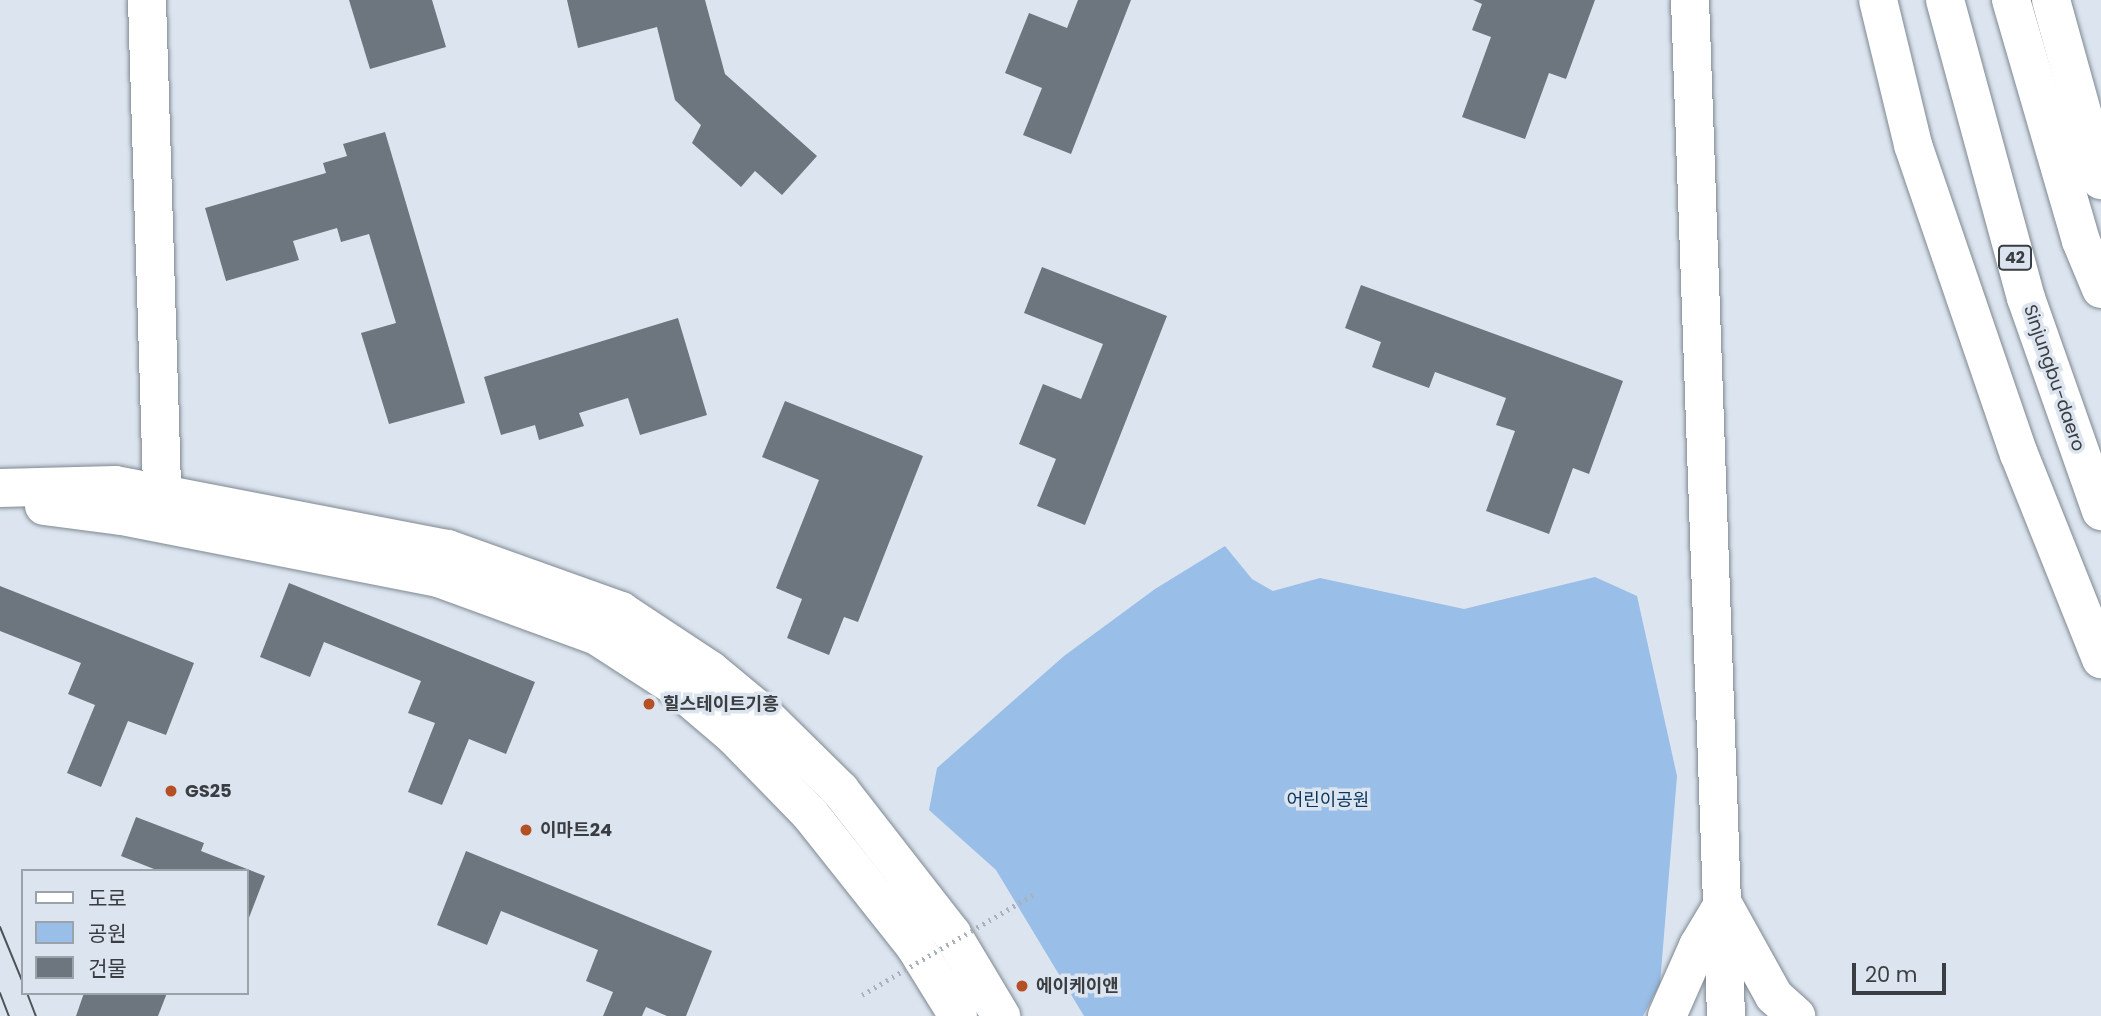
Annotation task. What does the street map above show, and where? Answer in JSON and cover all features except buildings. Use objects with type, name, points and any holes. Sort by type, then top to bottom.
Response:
[{"type":"main road","points":[[148,0],[162,509]]},
{"type":"main road","points":[[1690,0],[1727,1016]]},
{"type":"main road","points":[[1878,0],[1917,158],[2019,454],[2101,659]]},
{"type":"main road","name":"Sinjungbu-daero","points":[[1945,0],[2026,298],[2101,511]]},
{"type":"main road","points":[[2011,0],[2081,241],[2101,289]]},
{"type":"main road","points":[[2051,0],[2101,180]]},
{"type":"main road","points":[[0,488],[115,485],[162,509],[439,578],[597,636],[680,690],[734,736],[810,814],[914,945],[958,1016]]},
{"type":"main road","points":[[0,501],[162,509],[448,549],[621,611],[710,670],[752,704],[841,790],[951,934],[1001,1016]]},
{"type":"main road","points":[[1667,1016],[1698,946],[1723,904]]},
{"type":"main road","points":[[1723,904],[1774,996],[1796,1016]]},
{"type":"path","points":[[862,995],[1034,894]]},
{"type":"green space","name":"어린이공원","points":[[1225,546],[1252,579],[1273,591],[1320,578],[1464,609],[1595,577],[1637,596],[1677,776],[1660,984],[1643,1016],[1084,1016],[996,870],[929,810],[937,768],[1064,656],[1155,589]]},
{"type":"tram line","points":[[0,927],[21,978]]},
{"type":"tram line","points":[[0,993],[9,1016]]},
{"type":"tram line","points":[[28,995],[36,1016]]},
{"type":"place","name":"힐스테이트기흥","points":[[649,704]]},
{"type":"place","name":"GS25","points":[[171,791]]},
{"type":"place","name":"이마트24","points":[[526,830]]},
{"type":"place","name":"에이케이앤","points":[[1022,986]]}]
